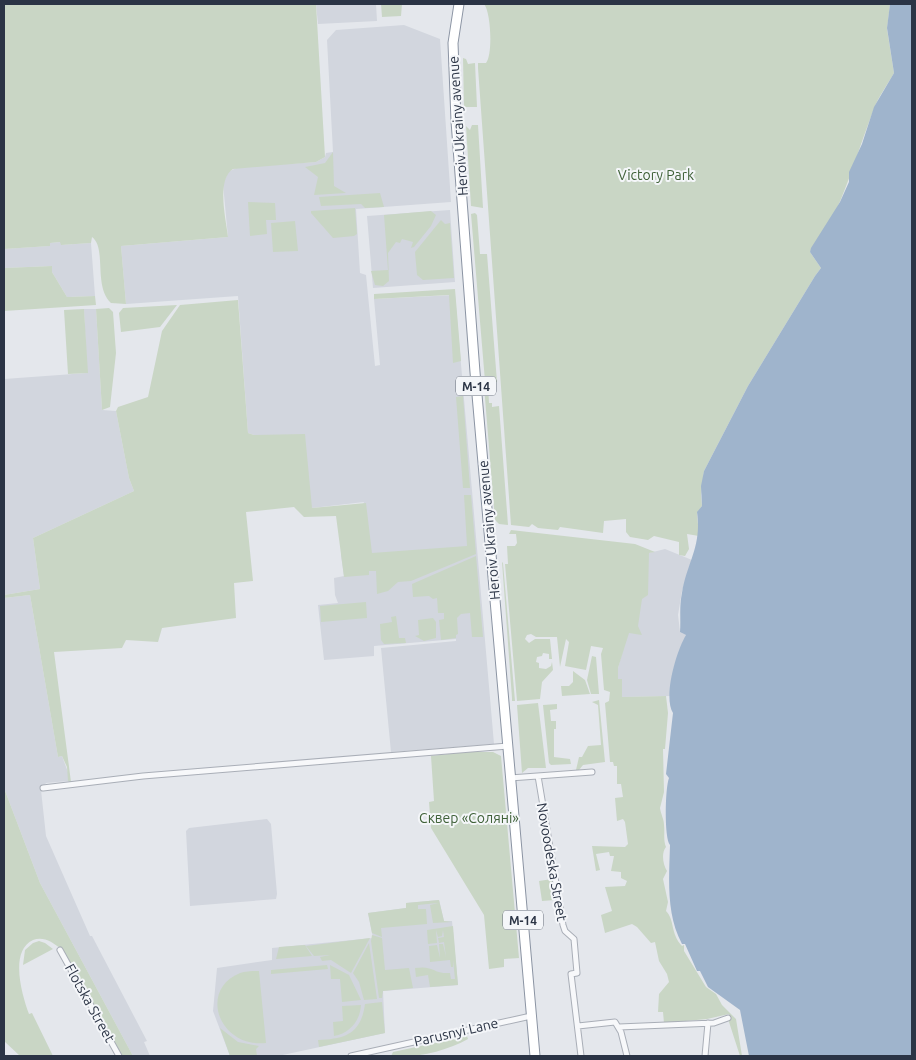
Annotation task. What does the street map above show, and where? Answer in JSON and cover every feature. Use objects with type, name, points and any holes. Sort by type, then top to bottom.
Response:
[{"type":"highway","name":"Heroiv Ukrainy avenue","points":[[458,4],[453,43],[456,121],[475,372],[535,1056]]},
{"type":"street","points":[[43,788],[143,776],[508,746]]},
{"type":"street","points":[[510,778],[592,772]]},
{"type":"street","name":"Novoodeska Street","points":[[538,776],[562,925],[565,931],[574,939],[577,973],[571,974],[581,1056]]},
{"type":"street","name":"Flotska Street","points":[[60,950],[119,1056]]},
{"type":"street","name":"Parusnyi Lane","points":[[350,1056],[531,1016]]},
{"type":"street","points":[[619,1028],[708,1023],[728,1018]]},
{"type":"street","points":[[578,1026],[613,1022],[619,1028],[627,1056]]},
{"type":"street","points":[[704,1056],[708,1023]]},
{"type":"street","points":[[386,1048],[388,1056]]},
{"type":"shaded area","points":[[316,4],[376,4],[377,21],[318,24]]},
{"type":"shaded area","points":[[404,25],[440,39],[451,202],[356,209],[360,273],[366,275],[375,366],[380,365],[374,299],[455,295],[494,744],[391,752],[381,648],[456,641],[456,639],[374,646],[374,656],[324,660],[318,605],[338,603],[335,595],[334,578],[344,576],[341,555],[364,502],[312,508],[254,435],[248,433],[238,296],[126,304],[121,246],[228,237],[223,184],[228,172],[238,167],[316,162],[325,157],[326,153],[333,152],[327,40],[336,30]]},
{"type":"shaded area","points":[[450,210],[455,282],[373,288],[367,216]]},
{"type":"shaded area","points":[[61,242],[61,245],[91,243],[95,296],[67,297],[52,272],[51,266],[4,268],[4,249],[49,246],[49,243]]},
{"type":"shaded area","points":[[84,309],[96,309],[102,410],[116,411],[129,478],[134,491],[33,538],[40,589],[4,595],[4,379],[87,373]]},
{"type":"shaded area","points":[[665,549],[692,560],[682,591],[678,615],[680,632],[686,635],[674,667],[670,696],[622,697],[622,679],[618,679],[618,668],[649,553]]},
{"type":"shaded area","points":[[30,595],[58,757],[62,756],[69,775],[68,781],[46,783],[41,790],[46,836],[90,936],[92,936],[147,1041],[144,1042],[150,1056],[133,1056],[40,883],[4,788],[4,598]]},
{"type":"shaded area","points":[[267,819],[271,824],[276,899],[190,906],[186,831],[189,828]]},
{"type":"shaded area","points":[[439,900],[444,921],[452,921],[458,985],[383,991],[385,1033],[278,1056],[230,1056],[213,1011],[217,968],[272,960],[272,948],[373,938],[368,913],[406,908],[406,903]]},
{"type":"green space","points":[[4,4],[316,4],[325,157],[316,162],[233,169],[228,174],[223,191],[228,237],[121,246],[126,304],[111,303],[103,287],[99,250],[92,237],[91,243],[61,245],[60,242],[50,243],[50,246],[4,249]]},
{"type":"green space","points":[[381,4],[402,4],[401,16],[382,17]]},
{"type":"green space","name":"Victory Park","points":[[484,4],[890,4],[887,29],[894,73],[876,104],[838,206],[810,252],[821,268],[748,386],[704,471],[701,495],[702,506],[697,513],[699,536],[687,534],[689,549],[685,556],[679,555],[679,542],[654,536],[648,540],[630,537],[626,532],[626,519],[604,521],[603,533],[560,527],[558,530],[538,528],[532,524],[529,527],[511,525],[478,68],[478,63],[486,63],[490,52],[490,24]]},
{"type":"green space","points":[[463,58],[466,59],[468,64],[475,63],[477,107],[464,107]]},
{"type":"green space","points":[[472,125],[478,125],[483,208],[471,206],[466,126],[470,130]]},
{"type":"green space","points":[[333,152],[334,186],[346,193],[314,195],[318,177],[305,167],[325,163]]},
{"type":"green space","points":[[380,193],[384,207],[365,208],[361,204],[321,206],[319,197]]},
{"type":"green space","points":[[248,202],[275,203],[276,220],[266,220],[267,234],[250,236]]},
{"type":"green space","points":[[355,208],[357,234],[354,236],[333,238],[311,213],[311,211]]},
{"type":"green space","points":[[431,211],[436,215],[431,226],[414,247],[411,248],[413,242],[402,239],[400,243],[396,242],[388,253],[389,281],[383,286],[375,285],[371,271],[388,270],[384,215]]},
{"type":"green space","points":[[475,213],[477,215],[480,254],[487,254],[497,382],[485,381],[471,214]]},
{"type":"green space","points":[[441,220],[445,224],[450,223],[454,278],[423,280],[417,275],[415,252]]},
{"type":"green space","points":[[295,221],[298,251],[273,252],[271,223]]},
{"type":"green space","points":[[52,266],[52,272],[67,297],[95,296],[96,305],[4,311],[4,268]]},
{"type":"green space","points":[[455,289],[461,361],[453,363],[449,295],[374,299],[374,294]]},
{"type":"green space","points":[[238,300],[248,433],[254,435],[305,434],[312,508],[366,503],[372,553],[467,546],[464,495],[471,495],[476,554],[411,581],[398,582],[388,591],[377,594],[376,571],[369,571],[369,575],[344,577],[336,516],[304,517],[294,507],[246,512],[253,581],[234,583],[236,618],[162,628],[158,642],[126,640],[122,648],[54,652],[71,782],[68,781],[67,767],[62,756],[58,757],[30,595],[4,598],[4,595],[40,589],[33,538],[134,491],[129,478],[116,411],[118,407],[148,397],[162,331],[180,305]]},
{"type":"green space","points":[[177,305],[160,327],[121,332],[119,313],[123,308]]},
{"type":"green space","points":[[109,308],[113,312],[116,353],[110,407],[102,410],[96,309]]},
{"type":"green space","points":[[84,309],[88,373],[68,374],[64,310]]},
{"type":"green space","points":[[484,386],[488,386],[489,403],[492,403],[492,407],[499,406],[508,525],[499,524],[495,520]]},
{"type":"green space","points":[[463,396],[470,488],[463,488],[456,397]]},
{"type":"green space","points":[[511,530],[635,544],[655,552],[649,553],[648,595],[642,599],[638,626],[642,635],[629,633],[618,668],[618,679],[622,679],[622,697],[666,696],[668,713],[665,749],[663,749],[664,792],[660,808],[664,823],[666,847],[663,852],[663,859],[667,871],[663,879],[668,902],[666,911],[671,918],[678,941],[682,946],[684,945],[684,951],[706,987],[716,994],[722,1005],[736,1019],[742,1056],[740,1056],[729,1022],[729,1014],[707,1019],[664,1023],[663,1012],[658,1012],[659,994],[669,982],[667,974],[659,961],[655,942],[651,943],[632,924],[605,933],[601,915],[612,911],[605,887],[625,886],[627,881],[621,878],[621,872],[611,871],[614,856],[610,856],[609,852],[596,854],[600,870],[596,871],[592,846],[625,847],[628,844],[625,822],[623,819],[617,821],[615,798],[623,797],[621,784],[617,784],[617,766],[610,762],[605,703],[609,701],[610,692],[604,690],[601,654],[603,648],[591,646],[586,670],[565,666],[569,642],[566,639],[560,667],[557,637],[527,635],[525,639],[529,643],[535,639],[550,639],[552,659],[549,659],[549,654],[543,653],[542,656],[537,657],[536,662],[539,663],[539,668],[546,669],[551,666],[552,662],[553,670],[542,682],[540,699],[517,701],[505,564],[508,564],[507,546],[515,546],[517,543],[516,534],[509,534]]},
{"type":"green space","points":[[476,556],[483,637],[472,637],[470,613],[461,614],[457,618],[458,634],[456,638],[441,640],[439,620],[444,619],[444,613],[438,613],[437,598],[433,599],[429,596],[413,597],[412,584]]},
{"type":"green space","points":[[503,563],[515,701],[512,701]]},
{"type":"green space","points":[[366,602],[367,618],[321,622],[320,606]]},
{"type":"green space","points":[[396,616],[399,638],[405,638],[406,643],[384,644],[381,640],[380,624],[392,622],[391,617]]},
{"type":"green space","points":[[433,618],[436,622],[436,638],[424,641],[415,636],[419,635],[418,620]]},
{"type":"green space","points":[[592,656],[596,657],[599,694],[591,694],[587,680]]},
{"type":"green space","points":[[573,671],[585,680],[590,694],[562,696],[561,686],[569,686],[573,682]]},
{"type":"green space","points":[[599,700],[605,762],[583,765],[579,770],[576,770],[579,757],[582,757],[588,746],[601,745],[598,705],[592,702]]},
{"type":"green space","points":[[538,703],[546,768],[528,768],[522,773],[517,705]]},
{"type":"green space","points":[[557,704],[557,709],[550,710],[551,721],[556,721],[556,729],[554,729],[554,757],[570,759],[571,764],[551,765],[549,763],[543,705]]},
{"type":"green space","name":"Сквер «Соляні»","points":[[466,752],[493,752],[501,756],[519,958],[504,959],[504,967],[489,969],[484,915],[431,828],[429,802],[434,801],[431,756]]},
{"type":"green space","points":[[4,788],[40,883],[133,1056],[121,1056],[61,949],[44,939],[33,940],[26,946],[21,954],[19,974],[29,1014],[32,1013],[53,1056],[20,1056],[4,1041]]},
{"type":"green space","points":[[552,879],[555,900],[542,901],[539,881]]},
{"type":"green space","points":[[439,900],[444,921],[452,922],[433,923],[430,905],[438,903],[418,905],[418,909],[426,909],[427,924],[381,928],[382,937],[372,933],[368,913],[406,908],[406,903]]},
{"type":"green space","points":[[453,926],[458,985],[430,987],[428,975],[416,977],[415,968],[421,967],[450,973],[451,979],[455,979],[453,960],[453,967],[451,967],[450,960],[430,962],[429,946],[437,945],[440,958],[439,944],[443,944],[446,957],[444,942],[439,943],[438,938],[444,937],[443,930],[442,936],[438,937],[436,930],[437,943],[428,944],[427,930]]},
{"type":"green space","points":[[372,935],[382,938],[385,970],[409,968],[413,988],[383,991],[382,998],[379,998],[371,941]]},
{"type":"green space","points":[[370,938],[351,973],[331,960],[322,961],[320,957],[330,955],[314,956],[306,946]]},
{"type":"green space","points":[[39,941],[53,949],[23,965],[25,950],[33,943]]},
{"type":"green space","points":[[369,943],[377,999],[364,1000],[359,982],[353,973]]},
{"type":"green space","points":[[305,945],[312,956],[276,959],[279,947]]},
{"type":"green space","points":[[327,965],[328,969],[271,974],[271,970]]},
{"type":"green space","points":[[330,965],[349,975],[361,1000],[342,1002],[340,979],[331,979]]},
{"type":"green space","points":[[259,971],[266,1043],[250,1042],[236,1037],[226,1028],[217,1004],[220,992],[227,981],[240,973]]},
{"type":"green space","points":[[382,1002],[385,1033],[319,1047],[318,1040],[336,1038],[350,1033],[360,1022],[365,1004]]},
{"type":"green space","points":[[361,1005],[359,1016],[353,1025],[345,1032],[334,1036],[333,1022],[343,1021],[342,1006]]},
{"type":"green space","points":[[220,1028],[238,1042],[259,1046],[256,1049],[257,1056],[230,1056]]},
{"type":"green space","points":[[467,1036],[468,1039],[440,1050],[420,1055],[391,1056],[393,1052]]},
{"type":"water","points":[[890,4],[912,4],[912,1056],[749,1056],[740,1010],[708,987],[700,971],[697,971],[685,944],[682,944],[677,933],[671,909],[669,884],[670,845],[666,813],[669,778],[666,774],[673,713],[670,706],[670,686],[678,652],[686,635],[680,632],[681,598],[696,545],[697,512],[702,506],[701,486],[704,471],[748,386],[821,268],[810,252],[811,248],[840,202],[849,182],[849,172],[862,144],[874,107],[894,73],[887,28]]}]
